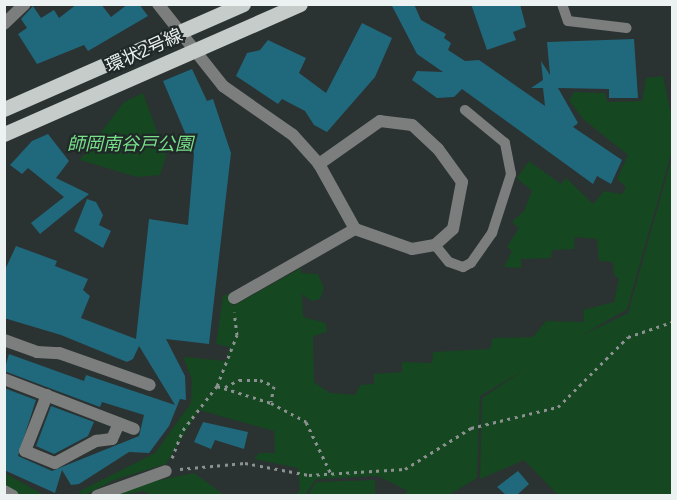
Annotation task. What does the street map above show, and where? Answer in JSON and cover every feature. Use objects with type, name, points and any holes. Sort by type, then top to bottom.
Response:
[{"type":"main road","name":"環状2号線","points":[[4,109],[243,4]]},
{"type":"main road","name":"環状2号線","points":[[4,134],[300,4]]},
{"type":"street","points":[[4,24],[25,4]]},
{"type":"street","points":[[158,4],[223,86],[292,135],[319,164],[356,229],[412,249],[435,245],[453,229],[462,182],[438,149],[412,125],[380,121],[319,164]]},
{"type":"street","points":[[234,298],[356,229]]},
{"type":"street","points":[[4,340],[37,352],[59,353],[150,385]]},
{"type":"street","points":[[4,378],[134,429]]},
{"type":"street","points":[[47,395],[25,451],[55,463],[96,441],[112,439],[119,423]]},
{"type":"street","points":[[97,495],[166,471]]},
{"type":"street","points":[[4,491],[13,495]]},
{"type":"lane","points":[[562,4],[568,21],[627,28]]},
{"type":"lane","points":[[435,245],[450,262],[463,267],[471,263],[492,233],[511,174],[505,143],[465,110]]},
{"type":"path","points":[[234,298],[237,336],[217,386],[183,430],[166,471],[245,463],[289,473],[331,474],[405,468],[471,428],[558,407],[628,337],[672,321]]},
{"type":"path","points":[[223,388],[239,380],[260,380],[274,386],[271,403]]},
{"type":"path","points":[[217,386],[271,403],[306,422],[331,474]]},
{"type":"green space","points":[[663,76],[672,120],[672,150],[627,309],[581,336],[628,313],[672,157],[672,495],[558,495],[524,460],[480,479],[482,398],[526,369],[480,396],[477,478],[449,495],[404,495],[408,491],[378,476],[316,479],[305,495],[296,495],[300,490],[298,468],[254,459],[259,453],[275,453],[274,431],[199,410],[166,464],[114,480],[85,495],[78,492],[155,453],[191,403],[192,379],[183,357],[226,361],[230,347],[216,344],[223,296],[229,294],[233,306],[301,268],[301,273],[318,274],[324,288],[320,299],[311,301],[302,294],[303,317],[326,323],[327,332],[313,336],[314,382],[330,393],[355,395],[360,385],[374,384],[374,374],[402,372],[402,362],[432,363],[433,352],[490,349],[493,338],[533,337],[546,321],[584,322],[583,310],[614,302],[619,279],[614,275],[613,262],[599,261],[597,239],[575,237],[574,249],[552,250],[551,258],[521,259],[521,268],[504,267],[512,251],[507,247],[519,228],[512,222],[524,211],[532,191],[517,178],[529,161],[561,184],[566,178],[593,204],[604,191],[622,194],[626,187],[617,179],[628,155],[583,119],[569,100],[574,92],[605,93],[607,102],[642,101],[646,78]]},
{"type":"green space","name":"師岡南谷戸公園","points":[[143,93],[166,156],[160,175],[137,177],[80,160],[124,102]]},
{"type":"green space","points":[[5,473],[44,495],[5,495]]},
{"type":"green space","points":[[194,473],[224,495],[152,495],[143,491],[121,495],[121,488]]},
{"type":"green space","points":[[375,480],[375,495],[308,495],[316,482]]},
{"type":"building","points":[[77,4],[101,4],[111,17],[128,4],[139,4],[148,16],[88,51],[84,45],[37,64],[18,34],[27,28],[21,19],[33,6],[41,18],[54,10],[59,18]]},
{"type":"building","points":[[391,4],[414,4],[421,20],[446,34],[444,38],[451,43],[448,50],[465,61],[479,60],[545,106],[543,88],[531,88],[543,80],[541,61],[550,75],[547,42],[634,39],[638,98],[609,98],[609,89],[558,88],[578,123],[573,127],[622,160],[611,184],[597,176],[593,184],[462,89],[454,97],[437,98],[412,80],[417,71],[443,72],[417,54]]},
{"type":"building","points":[[471,4],[520,4],[526,27],[513,32],[516,40],[487,50]]},
{"type":"building","points":[[362,23],[392,38],[375,77],[327,132],[314,125],[305,111],[282,99],[278,104],[236,76],[247,53],[260,50],[268,40],[306,58],[299,73],[326,93]]},
{"type":"building","points":[[192,69],[207,101],[213,99],[231,153],[209,344],[166,339],[185,376],[186,400],[180,399],[169,426],[149,453],[129,452],[79,484],[71,485],[62,470],[55,493],[4,470],[4,388],[36,400],[18,456],[52,471],[139,436],[144,415],[102,402],[100,407],[4,371],[9,354],[84,381],[86,375],[175,405],[139,346],[133,359],[127,362],[61,335],[4,318],[4,272],[16,246],[57,261],[55,266],[88,279],[83,290],[90,296],[81,318],[136,339],[149,219],[188,225],[194,154],[163,81]]},
{"type":"building","points":[[48,134],[69,161],[56,178],[89,194],[40,234],[31,223],[64,197],[28,168],[22,174],[10,165],[32,141]]},
{"type":"building","points":[[87,199],[96,202],[103,215],[99,225],[111,231],[103,248],[74,231]]},
{"type":"building","points":[[51,406],[94,422],[88,436],[54,454],[36,446]]},
{"type":"building","points":[[203,422],[248,432],[244,449],[215,440],[211,449],[194,442]]},
{"type":"building","points":[[518,471],[529,484],[517,495],[506,495],[497,487]]}]
